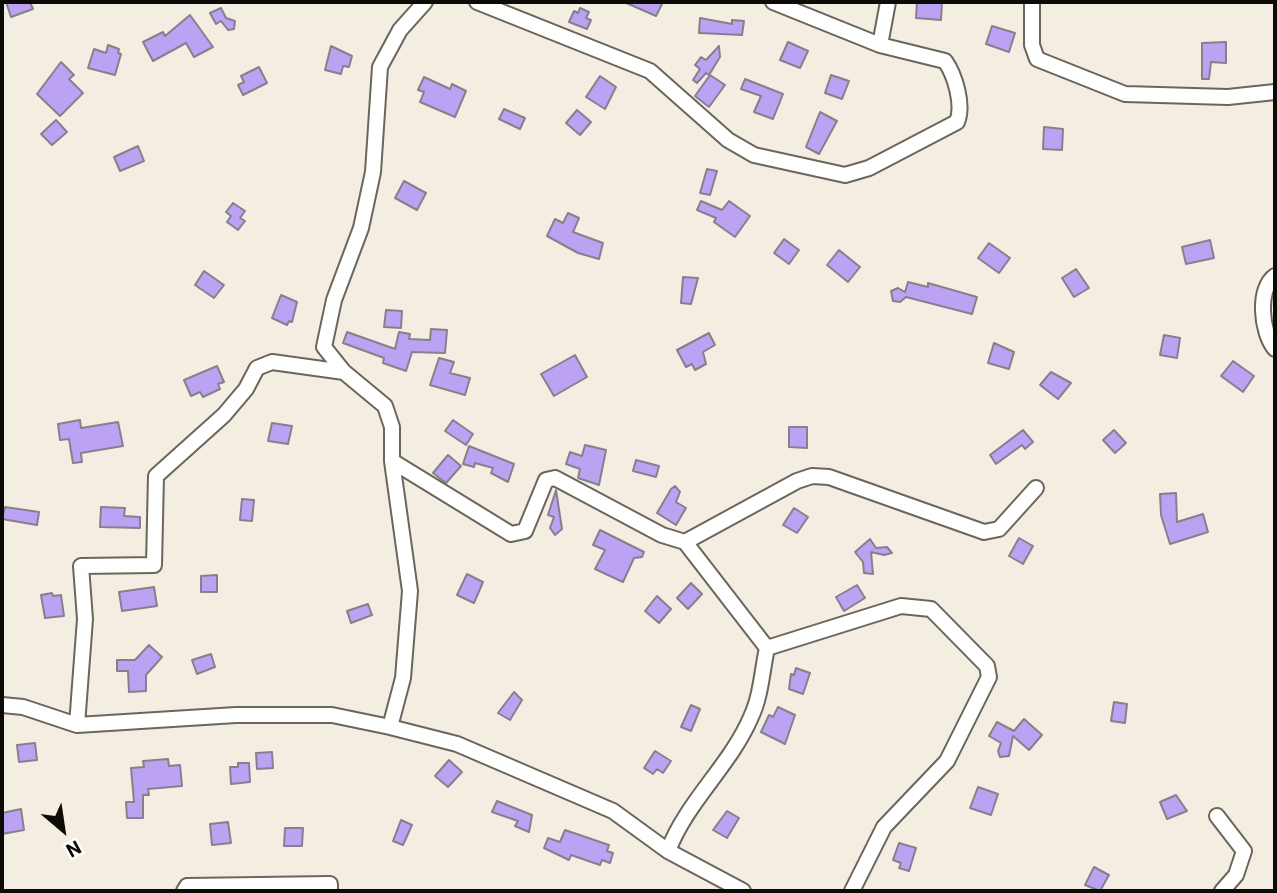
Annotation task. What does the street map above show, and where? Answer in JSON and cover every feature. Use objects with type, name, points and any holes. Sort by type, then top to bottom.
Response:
[{"type":"street","points":[[390,727],[403,678],[410,591],[392,461],[392,427],[385,406],[344,372],[324,347],[334,300],[361,228],[373,172],[380,67],[400,30],[425,2]]},
{"type":"street","points":[[477,2],[650,71],[728,140],[754,155],[845,175],[869,168],[952,126],[961,114],[953,75],[945,61],[880,45],[773,2]]},
{"type":"street","points":[[880,45],[888,2]]},
{"type":"street","points":[[1032,2],[1032,45],[1037,59],[1113,91],[1146,97],[1228,97],[1275,92]]},
{"type":"street","points":[[1275,276],[1265,287],[1263,298],[1268,333],[1275,349]]},
{"type":"street","points":[[77,725],[85,619],[81,566],[154,565],[156,477],[224,415],[246,389],[257,368],[272,362],[344,372]]},
{"type":"street","points":[[392,461],[511,534],[525,531],[546,480],[555,478],[653,530],[685,542],[766,648],[758,699],[750,719],[727,759],[678,822],[668,851]]},
{"type":"street","points":[[685,542],[797,481],[812,476],[829,477],[984,532],[999,529],[1036,488]]},
{"type":"street","points":[[766,648],[901,606],[931,609],[987,666],[989,677],[947,761],[884,827],[852,891]]},
{"type":"street","points":[[2,705],[23,707],[77,725],[236,715],[332,715],[390,727],[457,744],[613,811],[668,851],[743,891]]},
{"type":"street","points":[[1217,816],[1244,851],[1236,875],[1222,891]]},
{"type":"street","points":[[184,891],[187,886],[277,883],[330,884],[330,891]]},
{"type":"building","points":[[6,2],[30,2],[33,9],[11,17]]},
{"type":"building","points":[[624,2],[663,2],[656,16]]},
{"type":"building","points":[[917,2],[942,2],[941,20],[916,18]]},
{"type":"building","points":[[221,8],[226,18],[235,21],[234,29],[228,30],[221,21],[216,24],[210,13]]},
{"type":"building","points":[[580,8],[589,12],[586,18],[591,20],[587,29],[569,22],[574,11],[578,13]]},
{"type":"building","points":[[190,15],[213,47],[194,57],[186,43],[153,61],[143,42],[163,32],[165,36]]},
{"type":"building","points":[[700,18],[732,24],[732,20],[744,21],[742,35],[699,33]]},
{"type":"building","points":[[992,26],[1015,33],[1009,52],[986,44]]},
{"type":"building","points":[[788,42],[808,51],[800,68],[780,60]]},
{"type":"building","points":[[1226,42],[1226,63],[1211,62],[1209,79],[1202,79],[1202,43]]},
{"type":"building","points":[[108,45],[119,49],[118,53],[121,54],[115,75],[88,68],[94,49],[106,53]]},
{"type":"building","points":[[331,46],[352,56],[349,67],[343,66],[341,74],[325,70]]},
{"type":"building","points":[[719,46],[720,57],[709,75],[706,73],[697,83],[693,80],[700,69],[695,65],[701,57],[706,60]]},
{"type":"building","points":[[61,62],[74,75],[69,79],[83,93],[60,116],[37,94]]},
{"type":"building","points":[[259,67],[267,83],[243,95],[238,85],[244,82],[241,76]]},
{"type":"building","points":[[710,75],[725,85],[709,107],[695,96]]},
{"type":"building","points":[[831,75],[849,81],[842,99],[825,93]]},
{"type":"building","points":[[600,76],[616,87],[605,109],[586,97]]},
{"type":"building","points":[[424,77],[450,89],[452,84],[466,91],[455,117],[420,102],[424,92],[418,90]]},
{"type":"building","points":[[745,79],[783,94],[773,119],[754,112],[761,96],[741,89]]},
{"type":"building","points":[[504,109],[525,118],[520,129],[499,119]]},
{"type":"building","points":[[577,110],[591,122],[580,135],[566,123]]},
{"type":"building","points":[[820,112],[837,121],[819,154],[806,147]]},
{"type":"building","points":[[56,120],[67,132],[52,145],[41,134]]},
{"type":"building","points":[[1044,127],[1063,129],[1062,150],[1043,149]]},
{"type":"building","points":[[138,146],[144,161],[120,171],[114,157]]},
{"type":"building","points":[[707,169],[717,171],[710,195],[700,193]]},
{"type":"building","points":[[404,181],[426,193],[417,210],[395,198]]},
{"type":"building","points":[[701,201],[722,210],[729,201],[750,216],[735,237],[714,222],[716,218],[697,210]]},
{"type":"building","points":[[233,203],[245,211],[240,218],[245,221],[238,230],[227,222],[231,216],[226,212]]},
{"type":"building","points":[[568,213],[579,218],[573,232],[603,243],[599,259],[578,253],[547,236],[555,219],[563,223]]},
{"type":"building","points":[[784,239],[799,250],[789,264],[774,253]]},
{"type":"building","points":[[1210,240],[1214,258],[1186,264],[1182,247]]},
{"type":"building","points":[[989,243],[1010,258],[999,273],[978,258]]},
{"type":"building","points":[[839,250],[860,267],[848,282],[827,265]]},
{"type":"building","points":[[1076,269],[1089,288],[1074,297],[1062,278]]},
{"type":"building","points":[[204,271],[224,285],[214,298],[195,285]]},
{"type":"building","points":[[683,277],[698,278],[691,304],[681,303]]},
{"type":"building","points":[[908,282],[928,287],[928,283],[977,297],[972,314],[906,297],[900,302],[893,301],[891,291],[898,288],[905,292]]},
{"type":"building","points":[[281,295],[297,302],[292,322],[289,321],[287,325],[272,318]]},
{"type":"building","points":[[386,310],[402,311],[401,328],[384,327]]},
{"type":"building","points":[[431,329],[447,330],[445,353],[412,352],[406,371],[383,363],[384,358],[343,343],[347,332],[395,349],[399,332],[410,334],[409,339],[430,340]]},
{"type":"building","points":[[709,333],[715,345],[703,352],[706,364],[695,370],[692,364],[686,367],[677,350]]},
{"type":"building","points":[[1164,335],[1180,338],[1177,358],[1160,355]]},
{"type":"building","points":[[994,343],[1014,352],[1009,369],[988,363]]},
{"type":"building","points":[[575,355],[587,377],[554,396],[541,374]]},
{"type":"building","points":[[439,358],[454,362],[450,373],[470,378],[465,395],[430,385]]},
{"type":"building","points":[[1233,361],[1254,376],[1243,392],[1221,376]]},
{"type":"building","points":[[217,366],[224,382],[218,384],[220,389],[203,397],[200,392],[191,396],[184,380]]},
{"type":"building","points":[[1051,372],[1071,383],[1058,399],[1040,385]]},
{"type":"building","points":[[80,420],[81,428],[118,422],[123,446],[81,453],[82,462],[73,463],[69,439],[60,440],[58,424]]},
{"type":"building","points":[[453,420],[473,434],[466,445],[445,431]]},
{"type":"building","points":[[272,423],[292,426],[288,444],[268,441]]},
{"type":"building","points":[[789,427],[807,427],[807,448],[789,447]]},
{"type":"building","points":[[1023,430],[1033,442],[1025,449],[1022,445],[996,464],[990,455]]},
{"type":"building","points":[[1114,430],[1126,443],[1115,453],[1103,440]]},
{"type":"building","points":[[585,445],[606,450],[599,485],[578,478],[580,469],[566,464],[570,452],[582,456]]},
{"type":"building","points":[[469,446],[514,464],[508,482],[491,473],[493,468],[475,463],[474,467],[463,464]]},
{"type":"building","points":[[448,455],[461,466],[446,483],[433,473]]},
{"type":"building","points":[[636,460],[659,466],[656,477],[633,471]]},
{"type":"building","points":[[675,486],[680,492],[676,502],[686,508],[676,525],[657,513]]},
{"type":"building","points":[[556,490],[562,529],[555,535],[550,528],[554,517],[548,515]]},
{"type":"building","points":[[1176,493],[1177,522],[1203,514],[1208,532],[1170,544],[1161,515],[1160,494]]},
{"type":"building","points":[[242,499],[254,500],[252,521],[240,520]]},
{"type":"building","points":[[5,507],[39,512],[37,525],[2,519]]},
{"type":"building","points":[[101,507],[125,508],[124,516],[140,517],[140,528],[100,527]]},
{"type":"building","points":[[794,508],[808,517],[797,533],[783,525]]},
{"type":"building","points":[[600,530],[644,552],[642,557],[634,558],[623,582],[595,569],[605,550],[593,545]]},
{"type":"building","points":[[1019,538],[1033,546],[1023,564],[1009,556]]},
{"type":"building","points":[[870,539],[876,548],[887,547],[892,553],[884,555],[871,552],[873,574],[864,573],[863,562],[855,552]]},
{"type":"building","points":[[467,574],[483,582],[474,603],[457,595]]},
{"type":"building","points":[[217,575],[217,592],[201,592],[201,576]]},
{"type":"building","points":[[691,583],[702,594],[688,609],[677,598]]},
{"type":"building","points":[[857,585],[865,598],[844,611],[836,597]]},
{"type":"building","points":[[154,587],[157,606],[122,611],[119,592]]},
{"type":"building","points":[[52,593],[53,596],[61,595],[64,616],[45,618],[41,595]]},
{"type":"building","points":[[657,596],[671,609],[659,623],[645,611]]},
{"type":"building","points":[[368,604],[372,615],[351,623],[347,611]]},
{"type":"building","points":[[149,645],[162,657],[146,675],[146,691],[129,692],[128,671],[117,671],[117,660],[135,660]]},
{"type":"building","points":[[211,654],[215,667],[197,674],[192,660]]},
{"type":"building","points":[[796,668],[810,673],[803,694],[789,689],[791,674],[794,675]]},
{"type":"building","points":[[514,692],[522,700],[510,720],[498,713]]},
{"type":"building","points":[[1114,702],[1127,704],[1125,723],[1111,721]]},
{"type":"building","points":[[691,705],[700,709],[691,731],[681,727]]},
{"type":"building","points":[[778,707],[795,715],[785,744],[761,732],[769,715],[773,717]]},
{"type":"building","points":[[1024,719],[1042,735],[1029,750],[1013,736],[1009,756],[1000,757],[998,751],[1001,743],[989,736],[997,722],[1014,731]]},
{"type":"building","points":[[35,743],[37,760],[19,762],[17,745]]},
{"type":"building","points":[[655,751],[671,761],[663,773],[657,769],[653,774],[644,768]]},
{"type":"building","points":[[272,752],[273,768],[257,769],[256,753]]},
{"type":"building","points":[[168,759],[169,766],[180,765],[182,786],[148,789],[149,795],[143,795],[143,818],[127,818],[126,802],[134,802],[131,768],[144,767],[143,761]]},
{"type":"building","points":[[449,760],[462,772],[448,787],[435,776]]},
{"type":"building","points":[[238,763],[249,763],[250,782],[231,784],[230,767],[238,767]]},
{"type":"building","points":[[978,787],[998,794],[991,815],[970,808]]},
{"type":"building","points":[[1176,795],[1187,811],[1167,819],[1160,802]]},
{"type":"building","points":[[497,801],[532,815],[529,832],[515,826],[518,821],[492,812]]},
{"type":"building","points":[[21,809],[24,830],[2,834],[2,813]]},
{"type":"building","points":[[727,811],[739,818],[727,838],[713,830]]},
{"type":"building","points":[[401,820],[412,825],[403,845],[393,841]]},
{"type":"building","points":[[228,822],[231,843],[212,845],[210,824]]},
{"type":"building","points":[[285,828],[303,828],[302,846],[284,846]]},
{"type":"building","points":[[565,830],[609,845],[607,851],[613,853],[610,863],[602,860],[600,865],[571,855],[569,860],[544,848],[548,838],[560,842]]},
{"type":"building","points":[[899,843],[916,848],[909,871],[899,868],[901,863],[893,860]]},
{"type":"building","points":[[1094,867],[1109,875],[1100,891],[1085,885]]}]
